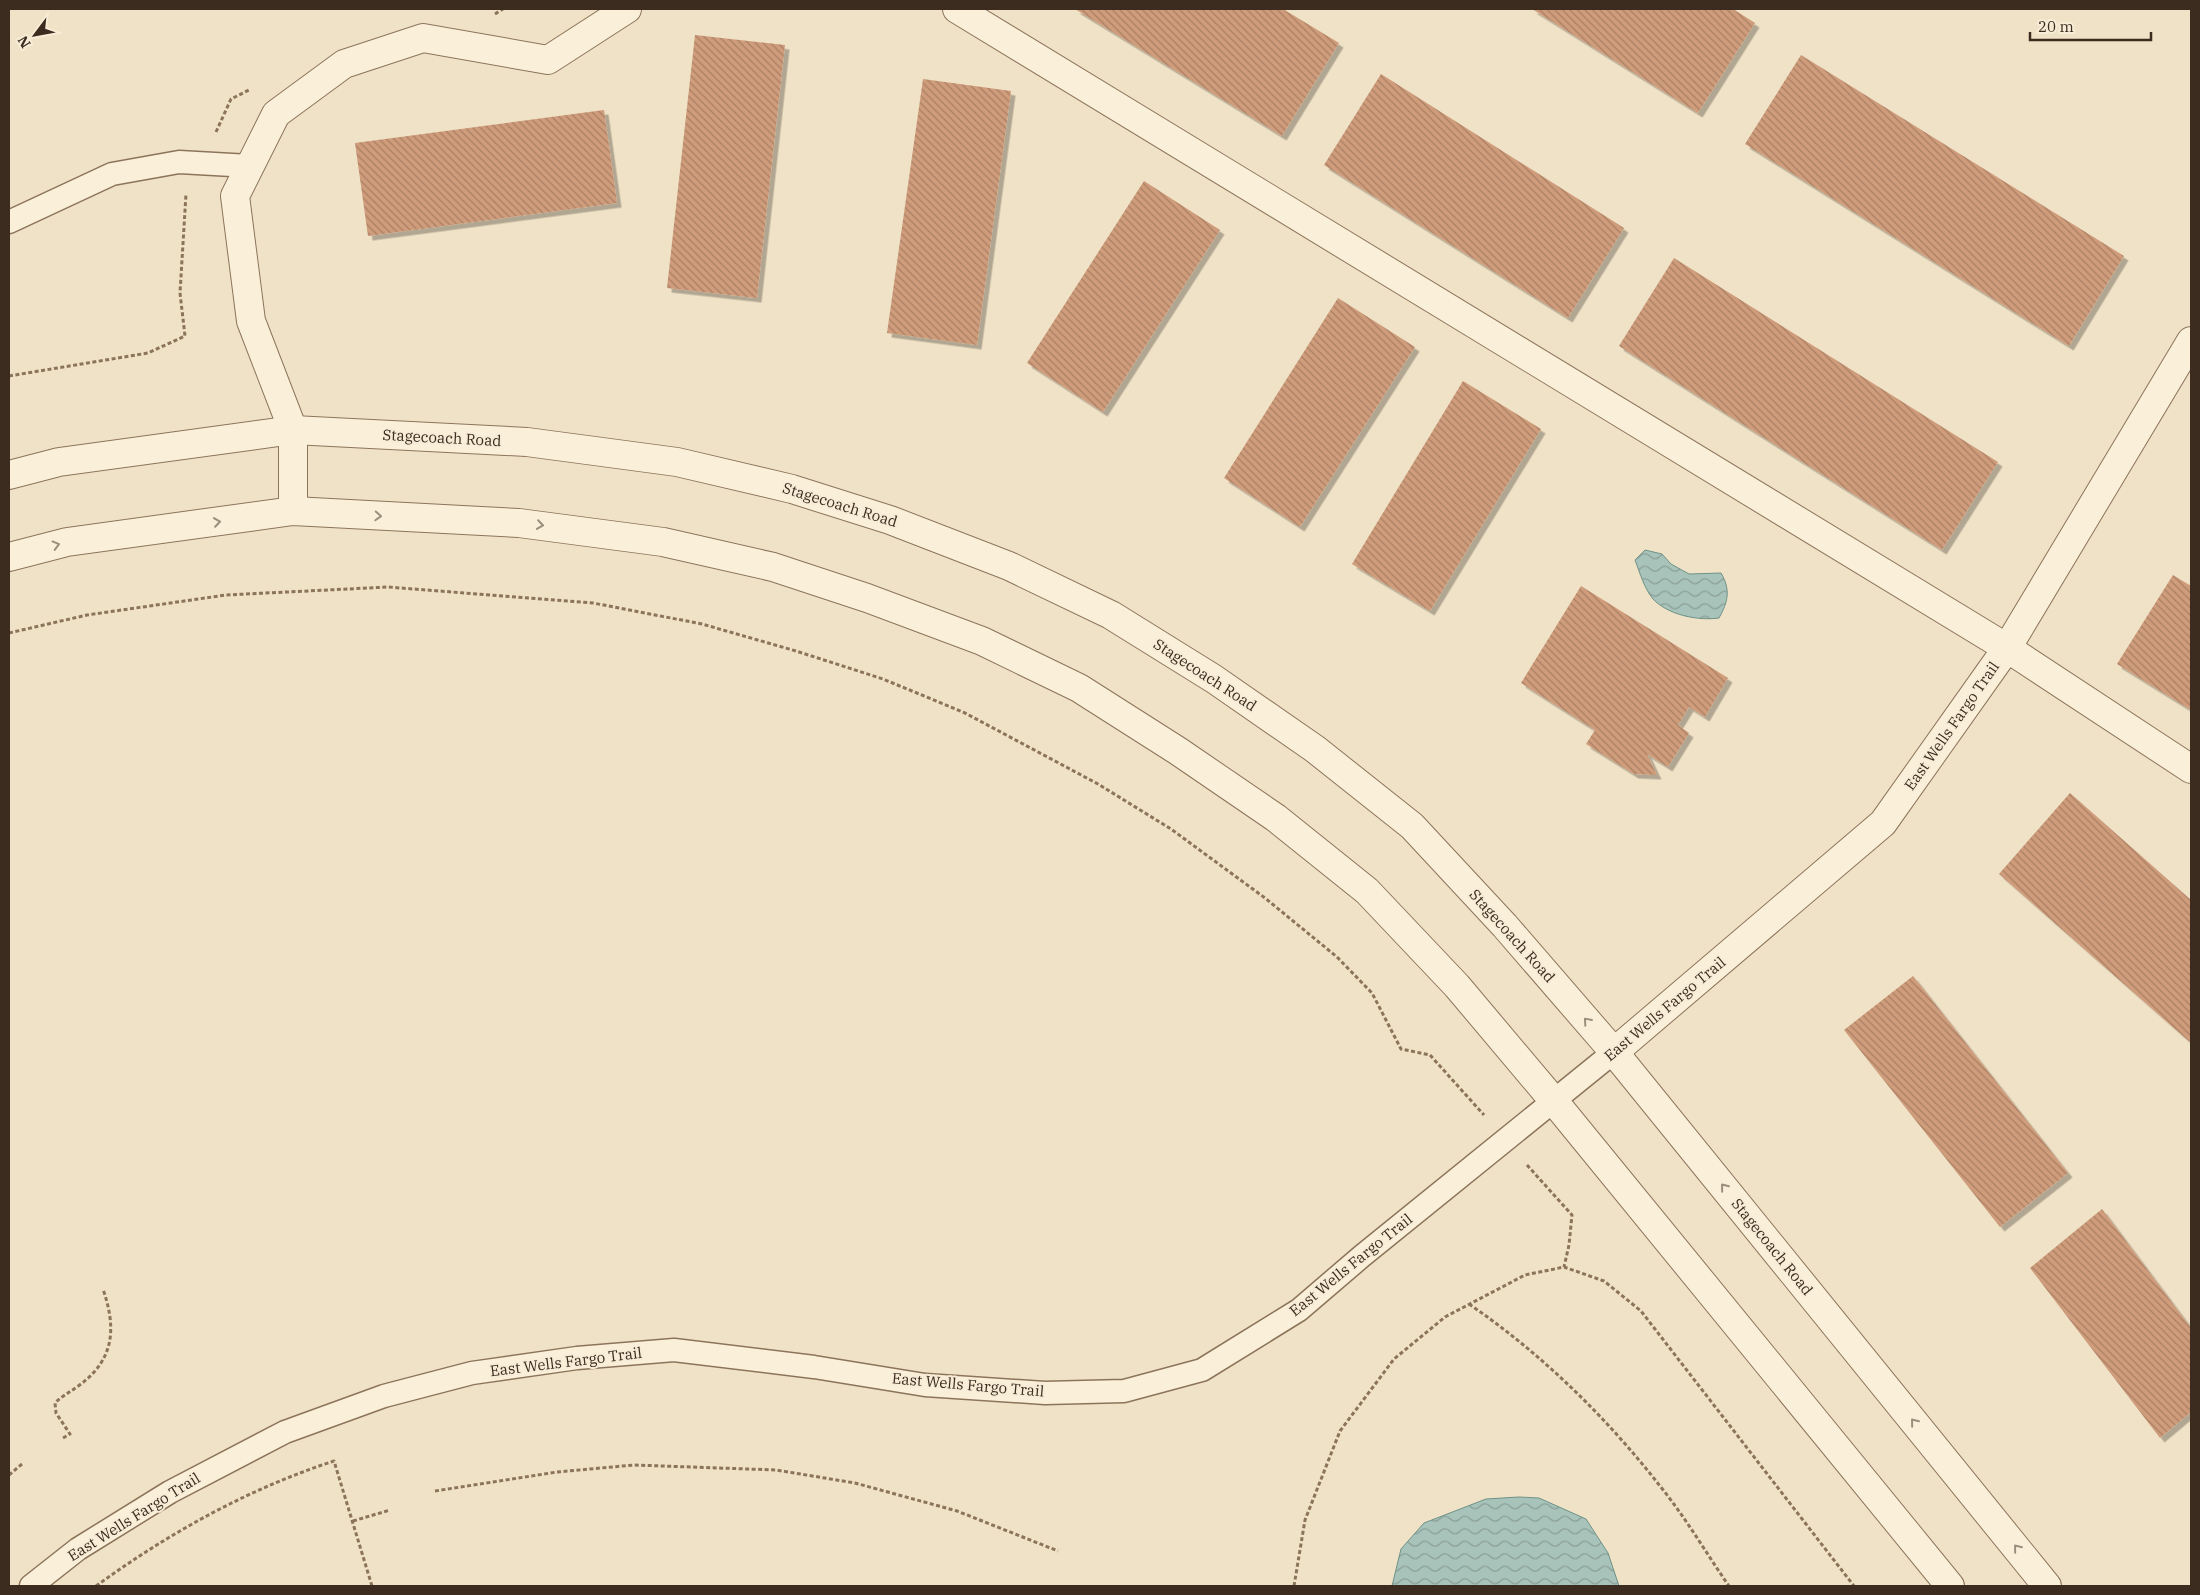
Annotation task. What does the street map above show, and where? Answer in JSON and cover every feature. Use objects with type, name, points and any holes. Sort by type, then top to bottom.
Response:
[{"type":"street","points":[[293,511],[293,430],[251,320],[235,196],[276,114],[344,64],[423,38],[548,60],[627,9]]},
{"type":"street","points":[[957,9],[2007,648],[2191,769]]},
{"type":"street","name":"East Wells Fargo Trail","points":[[1614,1052],[1883,823],[2007,648],[2191,342]]},
{"type":"street","name":"Stagecoach Road","points":[[9,475],[58,462],[293,430],[527,442],[677,462],[792,489],[890,520],[1009,566],[1111,615],[1214,679],[1315,748],[1412,826],[1505,926],[1614,1052],[2048,1586]]},
{"type":"street","points":[[9,557],[67,542],[293,511],[519,523],[663,542],[773,567],[867,598],[982,641],[1079,688],[1178,751],[1276,818],[1367,891],[1457,986],[1553,1100],[1950,1586]]},
{"type":"lane","points":[[9,222],[112,174],[179,162],[250,166]]},
{"type":"lane","name":"East Wells Fargo Trail","points":[[32,1586],[78,1549],[170,1492],[285,1432],[384,1396],[472,1373],[578,1358],[674,1350],[814,1368],[925,1385],[1045,1393],[1124,1391],[1202,1370],[1299,1310],[1553,1100],[1614,1052]]},
{"type":"path","points":[[9,633],[87,615],[226,595],[388,587],[593,603],[702,624],[796,651],[883,679],[965,713],[1098,784],[1163,824],[1265,898],[1337,957],[1372,993],[1401,1049],[1430,1055]]},
{"type":"path","points":[[1564,1267],[1569,1245],[1572,1215]]},
{"type":"path","points":[[1294,1586],[1305,1520],[1340,1431],[1394,1359],[1446,1317],[1469,1304],[1525,1276],[1564,1267],[1604,1281],[1641,1311],[1854,1586]]},
{"type":"path","points":[[63,1438],[70,1434],[56,1413],[55,1402],[97,1369],[108,1349],[112,1327],[103,1289]]},
{"type":"path","points":[[1469,1304],[1530,1350],[1601,1416],[1661,1486],[1729,1586]]},
{"type":"path","points":[[96,1586],[185,1527],[239,1499],[297,1473],[334,1462],[372,1586]]},
{"type":"path","points":[[9,1474],[22,1464]]},
{"type":"path","points":[[435,1491],[557,1472],[634,1465],[776,1470],[855,1484],[957,1511],[1058,1551]]},
{"type":"path","points":[[353,1521],[390,1510]]},
{"type":"water","points":[[1645,550],[1662,554],[1671,564],[1689,574],[1721,573],[1726,585],[1727,596],[1725,607],[1719,618],[1693,618],[1675,613],[1659,605],[1650,595],[1635,560]]},
{"type":"water","points":[[1539,1498],[1586,1519],[1608,1553],[1619,1586],[1392,1586],[1401,1549],[1424,1523],[1486,1499]]},
{"type":"building","points":[[1075,9],[1283,9],[1339,43],[1282,136]]},
{"type":"building","points":[[1532,9],[1733,9],[1755,23],[1698,113]]},
{"type":"building","points":[[695,35],[785,45],[757,298],[667,288]]},
{"type":"building","points":[[1801,55],[2124,256],[2069,346],[1745,144]]},
{"type":"building","points":[[1381,74],[1624,228],[1568,318],[1324,165]]},
{"type":"building","points":[[923,79],[1011,91],[977,345],[887,333]]},
{"type":"building","points":[[604,110],[617,203],[368,236],[355,143]]},
{"type":"building","points":[[1144,181],[1220,230],[1103,412],[1027,363]]},
{"type":"building","points":[[1674,258],[1998,462],[1942,550],[1619,346]]},
{"type":"building","points":[[1338,298],[1415,347],[1300,527],[1224,478]]},
{"type":"building","points":[[1463,381],[1541,429],[1430,611],[1352,564]]},
{"type":"building","points":[[2173,575],[2191,586],[2191,710],[2117,664]]},
{"type":"building","points":[[1581,586],[1728,678],[1705,717],[1689,707],[1678,725],[1689,733],[1668,767],[1647,754],[1657,775],[1634,774],[1586,744],[1595,730],[1521,683]]},
{"type":"building","points":[[2070,793],[2191,900],[2191,1043],[1999,874]]},
{"type":"building","points":[[1913,976],[2068,1173],[2000,1227],[1844,1030]]},
{"type":"building","points":[[2102,1209],[2191,1328],[2191,1412],[2160,1438],[2030,1268]]}]
